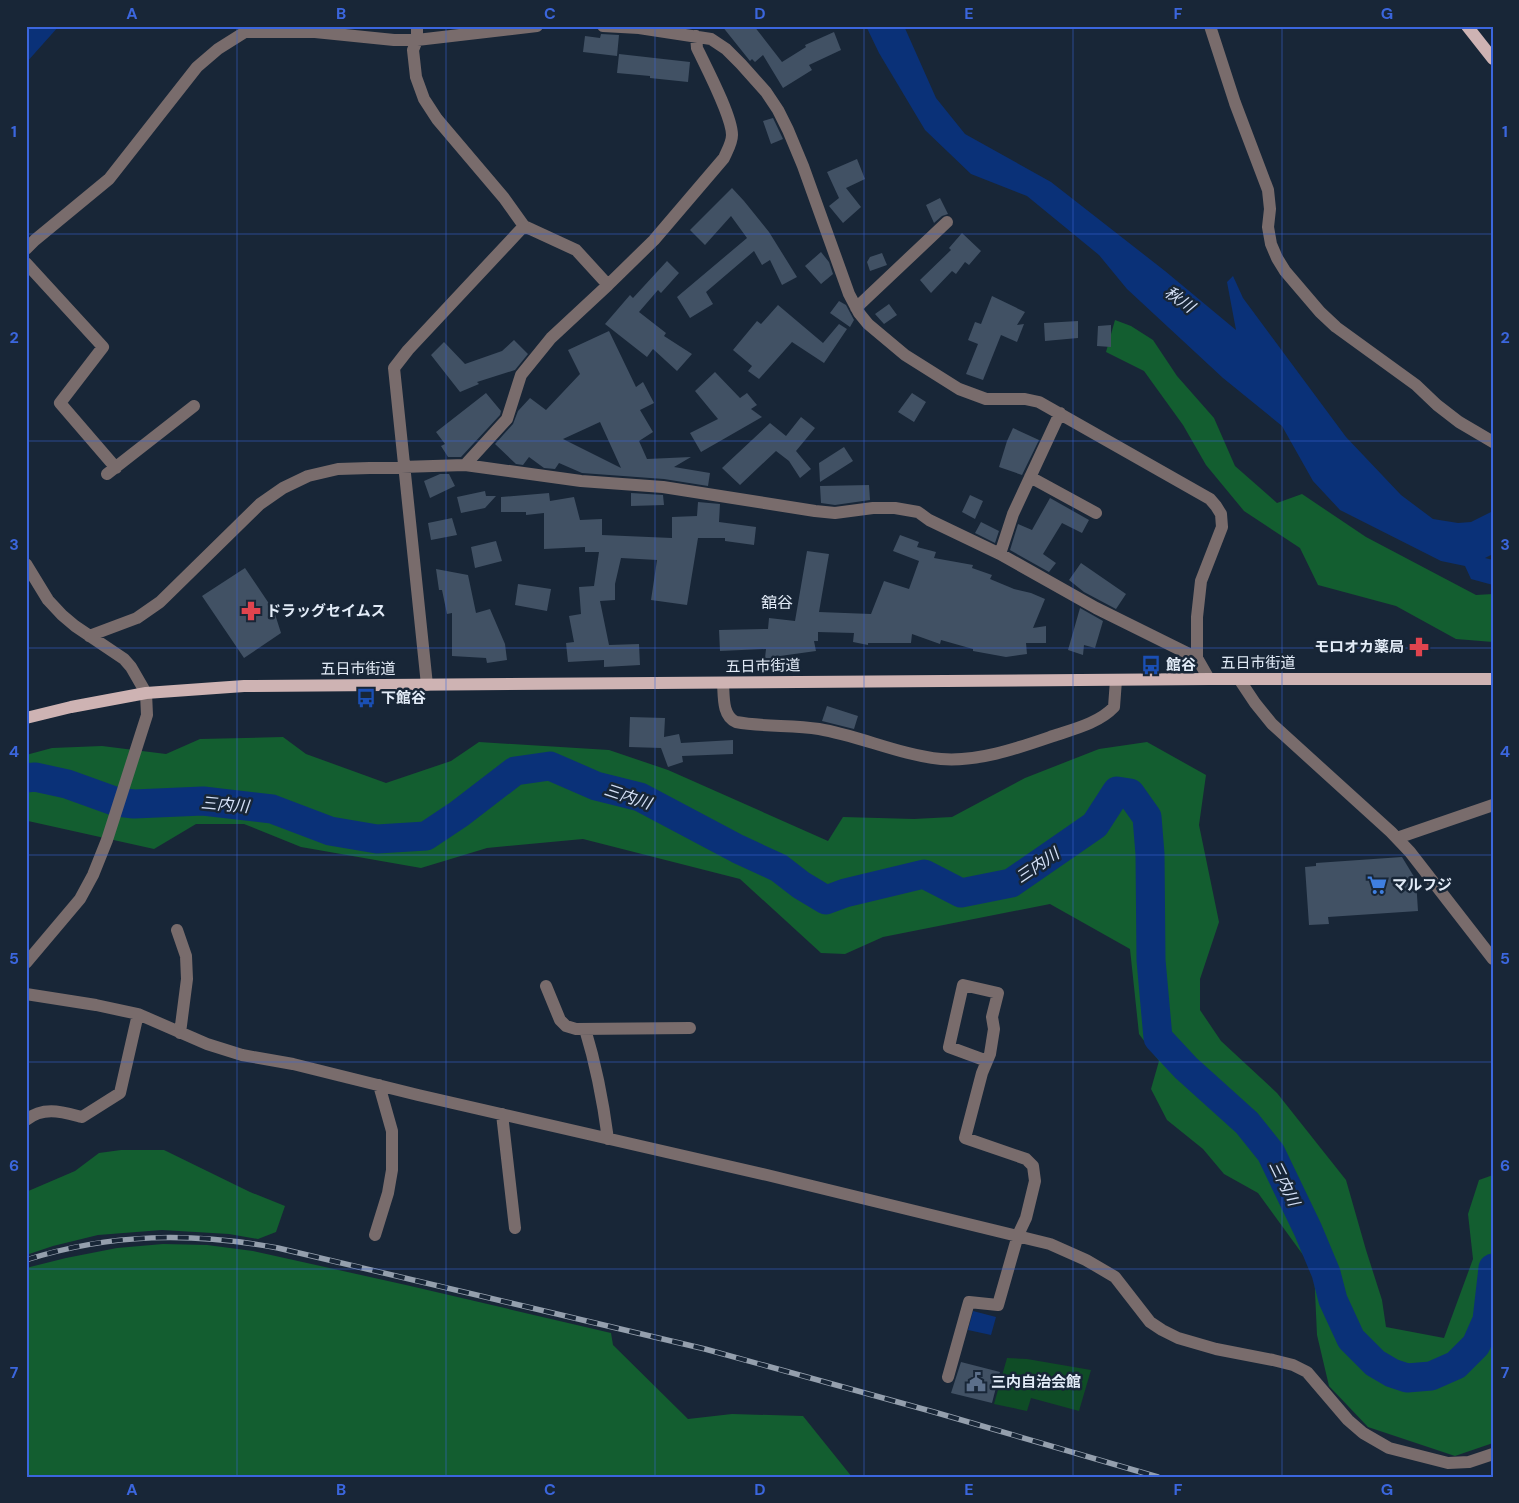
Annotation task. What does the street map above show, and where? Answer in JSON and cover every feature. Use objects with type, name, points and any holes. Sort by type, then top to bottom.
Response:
[{"type":"main road","points":[[1467,26],[1493,60]]},
{"type":"main road","name":"五日市街道","points":[[31,716],[146,694],[252,686],[1209,679],[1493,679]]},
{"type":"street","points":[[417,26],[417,40],[413,50],[416,76],[424,99],[437,120],[504,198],[524,226],[576,250],[608,285]]},
{"type":"street","points":[[26,250],[35,240],[109,179],[197,67],[218,48],[245,32],[315,32],[394,40],[417,40],[537,26]]},
{"type":"street","points":[[603,26],[639,27],[711,39],[726,49],[766,92],[778,110],[804,166],[848,294],[868,324],[905,355],[959,389],[986,399],[1025,399],[1039,402],[1210,499],[1221,514],[1222,527],[1201,581],[1197,617],[1198,658],[1209,679]]},
{"type":"street","points":[[1210,26],[1235,103],[1268,190],[1270,209],[1268,227],[1276,258],[1284,271],[1320,312],[1336,327],[1416,385],[1459,422],[1493,442]]},
{"type":"street","points":[[465,465],[507,419],[521,374],[551,338],[654,240],[724,158],[732,136],[729,118],[697,48],[696,36]]},
{"type":"street","points":[[856,308],[947,222]]},
{"type":"street","points":[[427,685],[406,468],[394,368],[408,350],[524,226]]},
{"type":"street","points":[[26,263],[103,347],[60,404],[111,471],[194,406]]},
{"type":"street","points":[[1000,554],[1013,514],[1060,413]]},
{"type":"street","points":[[89,636],[138,618],[160,602],[260,504],[283,488],[308,476],[338,469],[465,465],[581,481],[662,487],[834,513],[873,508],[918,512],[929,520],[1000,554],[1096,608],[1198,658]]},
{"type":"street","points":[[1030,477],[1096,512]]},
{"type":"street","points":[[26,564],[40,587],[66,619],[128,663],[146,694],[147,715],[94,875],[80,899],[26,963]]},
{"type":"street","points":[[1239,679],[1272,724],[1410,852],[1493,959]]},
{"type":"street","points":[[723,683],[726,712],[729,718],[736,722],[818,729],[942,759],[975,757],[1017,748],[1100,718],[1114,707],[1116,680]]},
{"type":"street","points":[[1397,838],[1493,805]]},
{"type":"street","points":[[177,930],[186,956],[187,979],[180,1033]]},
{"type":"street","points":[[948,1377],[969,1302],[998,1305],[1018,1235],[1026,1218],[1035,1181],[1033,1166],[1026,1159],[965,1138],[982,1073],[987,1062],[990,1054],[994,1029],[992,1016],[998,993],[962,985],[948,1047],[987,1062]]},
{"type":"street","points":[[546,986],[560,1020],[566,1026],[585,1029],[690,1028]]},
{"type":"street","points":[[26,994],[138,1014],[226,1051],[293,1064],[767,1175],[1050,1244],[1086,1260],[1115,1277],[1150,1322],[1178,1338],[1216,1349],[1293,1365],[1307,1372],[1353,1424],[1363,1433],[1388,1448],[1448,1463],[1469,1462],[1493,1454]]},
{"type":"street","points":[[26,1120],[33,1115],[54,1110],[82,1117],[120,1093],[138,1014]]},
{"type":"street","points":[[585,1029],[601,1092],[608,1139]]},
{"type":"street","points":[[375,1235],[388,1193],[392,1170],[392,1131],[379,1085]]},
{"type":"street","points":[[502,1114],[514,1228]]},
{"type":"green space","points":[[1115,320],[1131,326],[1153,340],[1177,376],[1214,418],[1235,466],[1277,503],[1302,494],[1366,537],[1476,595],[1493,594],[1493,642],[1456,639],[1396,606],[1318,585],[1300,548],[1244,511],[1206,465],[1183,425],[1144,371],[1106,352]]},
{"type":"green space","points":[[283,737],[306,754],[386,783],[451,761],[479,742],[609,750],[668,770],[828,841],[843,817],[914,819],[952,817],[1025,778],[1099,749],[1147,742],[1206,775],[1199,825],[1219,922],[1200,979],[1200,1010],[1221,1041],[1277,1093],[1346,1180],[1382,1300],[1386,1327],[1444,1338],[1473,1259],[1468,1214],[1479,1180],[1493,1175],[1493,1443],[1455,1456],[1368,1427],[1329,1386],[1317,1335],[1314,1270],[1258,1193],[1224,1174],[1203,1149],[1167,1120],[1151,1089],[1159,1061],[1139,1034],[1130,949],[1050,904],[883,937],[845,954],[821,953],[740,879],[583,839],[487,848],[421,868],[301,847],[244,824],[196,824],[154,849],[28,821],[26,826],[26,755],[52,748],[102,746],[166,754],[200,739]]},
{"type":"green space","points":[[121,1150],[164,1150],[250,1192],[285,1206],[276,1232],[258,1239],[229,1234],[162,1230],[98,1235],[26,1255],[26,1192],[75,1171],[99,1153]]},
{"type":"green space","points":[[163,1244],[207,1245],[253,1251],[611,1333],[613,1345],[688,1419],[732,1414],[803,1416],[852,1477],[26,1477],[26,1268],[117,1248]]},
{"type":"green space","points":[[1007,1358],[1027,1359],[1091,1370],[1079,1411],[1031,1398],[1027,1411],[994,1404]]},
{"type":"water","points":[[26,26],[59,26],[26,63]]},
{"type":"water","name":"秋川","points":[[866,26],[904,26],[936,98],[965,134],[1051,182],[1165,271],[1236,330],[1227,282],[1233,276],[1243,298],[1346,437],[1401,495],[1433,519],[1458,523],[1471,522],[1493,511],[1493,554],[1485,558],[1493,560],[1493,585],[1471,579],[1465,566],[1441,561],[1340,510],[1313,481],[1282,426],[1223,378],[1127,289],[1099,255],[1027,196],[971,174],[925,130],[879,53]]},
{"type":"water","points":[[42,769],[67,784],[26,786],[26,770]]},
{"type":"water","points":[[973,1311],[996,1317],[991,1335],[968,1330]]},
{"type":"building","points":[[722,26],[754,26],[782,62],[806,47],[805,45],[834,32],[841,50],[809,65],[812,70],[783,88],[763,55],[755,62],[752,59],[750,61]]},
{"type":"building","points":[[601,34],[619,35],[617,56],[583,52],[585,36],[600,38]]},
{"type":"building","points":[[619,54],[690,62],[688,82],[617,73]]},
{"type":"building","points":[[773,118],[783,139],[771,144],[763,121]]},
{"type":"building","points":[[857,159],[865,179],[846,188],[861,207],[843,223],[829,206],[839,198],[827,172]]},
{"type":"building","points":[[732,188],[769,232],[797,277],[782,285],[770,260],[762,265],[754,251],[706,292],[713,304],[690,318],[677,297],[747,238],[731,216],[705,245],[690,230]]},
{"type":"building","points":[[940,198],[948,214],[942,216],[934,223],[926,205]]},
{"type":"building","points":[[962,233],[981,251],[969,265],[965,262],[956,274],[952,271],[931,293],[920,280],[951,250],[949,248]]},
{"type":"building","points":[[821,252],[829,262],[833,274],[821,284],[805,266]]},
{"type":"building","points":[[882,253],[887,265],[870,271],[867,262],[870,257]]},
{"type":"building","points":[[667,261],[679,273],[661,293],[658,290],[639,312],[666,333],[664,336],[692,354],[677,371],[653,349],[647,357],[605,324],[630,295],[633,298]]},
{"type":"building","points":[[992,296],[1025,312],[1017,325],[1024,324],[1017,342],[1001,335],[983,380],[966,374],[978,344],[968,340],[975,322],[981,324]]},
{"type":"building","points":[[839,301],[846,305],[854,320],[850,327],[830,313]]},
{"type":"building","points":[[889,304],[897,315],[884,324],[875,314]]},
{"type":"building","points":[[778,305],[823,343],[839,324],[847,329],[824,363],[792,342],[759,379],[748,371],[752,366],[733,350],[757,321],[761,324]]},
{"type":"building","points":[[1078,321],[1078,338],[1045,341],[1044,323]]},
{"type":"building","points":[[1111,325],[1111,347],[1097,346],[1098,326]]},
{"type":"building","points":[[609,331],[636,387],[643,382],[654,403],[640,410],[653,432],[639,441],[647,459],[691,457],[674,467],[710,473],[708,486],[664,479],[582,473],[559,463],[555,469],[544,468],[529,457],[523,465],[516,464],[495,444],[513,424],[518,411],[530,398],[546,410],[580,374],[568,350]],"holes":[[[600,422],[621,468],[563,439]]]},
{"type":"building","points":[[514,340],[528,354],[515,370],[477,382],[479,384],[460,392],[431,355],[444,342],[465,364],[502,351]]},
{"type":"building","points":[[715,372],[740,398],[747,393],[757,405],[751,409],[762,417],[701,452],[690,433],[718,419],[695,391]]},
{"type":"building","points":[[486,393],[501,411],[500,415],[461,457],[448,457],[441,446],[445,444],[436,432]]},
{"type":"building","points":[[912,393],[926,402],[914,422],[898,412]]},
{"type":"building","points":[[801,417],[815,428],[796,451],[811,469],[800,478],[789,461],[776,451],[740,485],[722,468],[770,423],[786,436]]},
{"type":"building","points":[[1013,428],[1039,440],[1022,475],[999,467]]},
{"type":"building","points":[[844,447],[853,461],[820,482],[819,463]]},
{"type":"building","points":[[440,474],[449,474],[455,486],[430,498],[424,481]]},
{"type":"building","points":[[869,485],[870,500],[835,505],[821,503],[820,486]]},
{"type":"building","points":[[485,491],[486,496],[496,496],[485,508],[461,513],[457,497]]},
{"type":"building","points":[[549,493],[550,501],[574,497],[580,520],[602,519],[602,535],[672,538],[672,517],[697,516],[698,502],[720,504],[719,522],[756,527],[754,545],[725,541],[725,538],[698,538],[687,605],[651,600],[657,560],[621,558],[615,584],[615,600],[600,601],[609,645],[639,644],[640,665],[604,667],[604,660],[568,662],[566,643],[574,642],[569,616],[581,614],[579,587],[594,586],[599,552],[585,552],[585,547],[544,549],[544,513],[526,515],[526,512],[501,512],[501,497]]},
{"type":"building","points":[[631,493],[663,495],[664,505],[631,506]]},
{"type":"building","points":[[970,495],[983,501],[975,519],[962,512]]},
{"type":"building","points":[[1050,498],[1089,520],[1082,533],[1062,523],[1043,554],[1056,563],[1049,572],[1010,550],[1018,524],[1032,530]]},
{"type":"building","points":[[452,518],[457,535],[431,540],[428,523]]},
{"type":"building","points":[[981,522],[999,531],[995,543],[975,533]]},
{"type":"building","points":[[900,535],[919,542],[917,547],[936,552],[934,558],[973,565],[972,568],[992,575],[990,579],[1045,599],[1033,628],[1046,626],[1046,643],[1026,643],[1027,654],[1006,657],[973,651],[973,649],[941,640],[940,644],[912,634],[911,643],[868,643],[868,645],[853,642],[854,633],[818,632],[818,641],[814,641],[816,651],[780,656],[779,659],[765,658],[766,649],[720,651],[719,630],[768,629],[769,618],[795,621],[807,551],[829,554],[819,612],[871,614],[884,581],[909,589],[919,561],[893,551]]},
{"type":"building","points":[[496,541],[502,561],[475,568],[471,547]]},
{"type":"building","points":[[1081,563],[1126,594],[1116,609],[1084,592],[1069,580]]},
{"type":"building","points":[[245,568],[274,611],[281,633],[244,658],[202,596]]},
{"type":"building","points":[[436,569],[468,575],[476,613],[490,609],[505,644],[507,660],[487,663],[486,658],[452,656],[452,613],[447,614],[442,590],[439,590]]},
{"type":"building","points":[[518,584],[551,589],[547,611],[515,605]]},
{"type":"building","points":[[1080,608],[1103,621],[1095,648],[1084,645],[1083,655],[1068,650]]},
{"type":"building","points":[[827,706],[858,716],[854,729],[822,721]]},
{"type":"building","points":[[630,717],[665,718],[664,737],[679,734],[681,743],[733,740],[733,754],[682,756],[683,762],[668,767],[661,748],[629,747]]},
{"type":"building","points":[[1402,857],[1416,880],[1418,911],[1328,917],[1329,924],[1309,925],[1305,867],[1316,866],[1316,863]]},
{"type":"building","name":"三内自治会館","points":[[961,1362],[1000,1372],[992,1403],[951,1393]]},
{"type":"waterway","name":"三内川","points":[[26,778],[35,777],[67,784],[117,802],[134,804],[203,801],[272,809],[330,831],[377,839],[426,836],[459,814],[515,771],[550,766],[596,786],[640,797],[738,849],[779,868],[801,885],[826,900],[845,893],[924,874],[961,893],[1011,883],[1095,825],[1117,791],[1130,793],[1147,817],[1150,854],[1151,960],[1158,1038],[1186,1068],[1247,1123],[1271,1153],[1308,1230],[1326,1273],[1333,1300],[1351,1339],[1375,1363],[1392,1373],[1407,1378],[1431,1376],[1456,1365],[1476,1345],[1487,1320],[1493,1268]]},
{"type":"railway","points":[[26,1260],[89,1244],[152,1238],[214,1239],[278,1248],[705,1349],[934,1412],[1158,1477]]},
{"type":"place","name":"ドラッグセイムス","points":[[251,611]]},
{"type":"place","name":"モロオカ薬局","points":[[1419,647]]},
{"type":"place","name":"館谷","points":[[1151,665]]},
{"type":"place","name":"下館谷","points":[[366,698]]},
{"type":"place","name":"マルフジ","points":[[1377,885]]},
{"type":"place","name":"三内自治会館","points":[[976,1382]]},
{"type":"district","name":"舘谷","points":[[777,602]]}]
